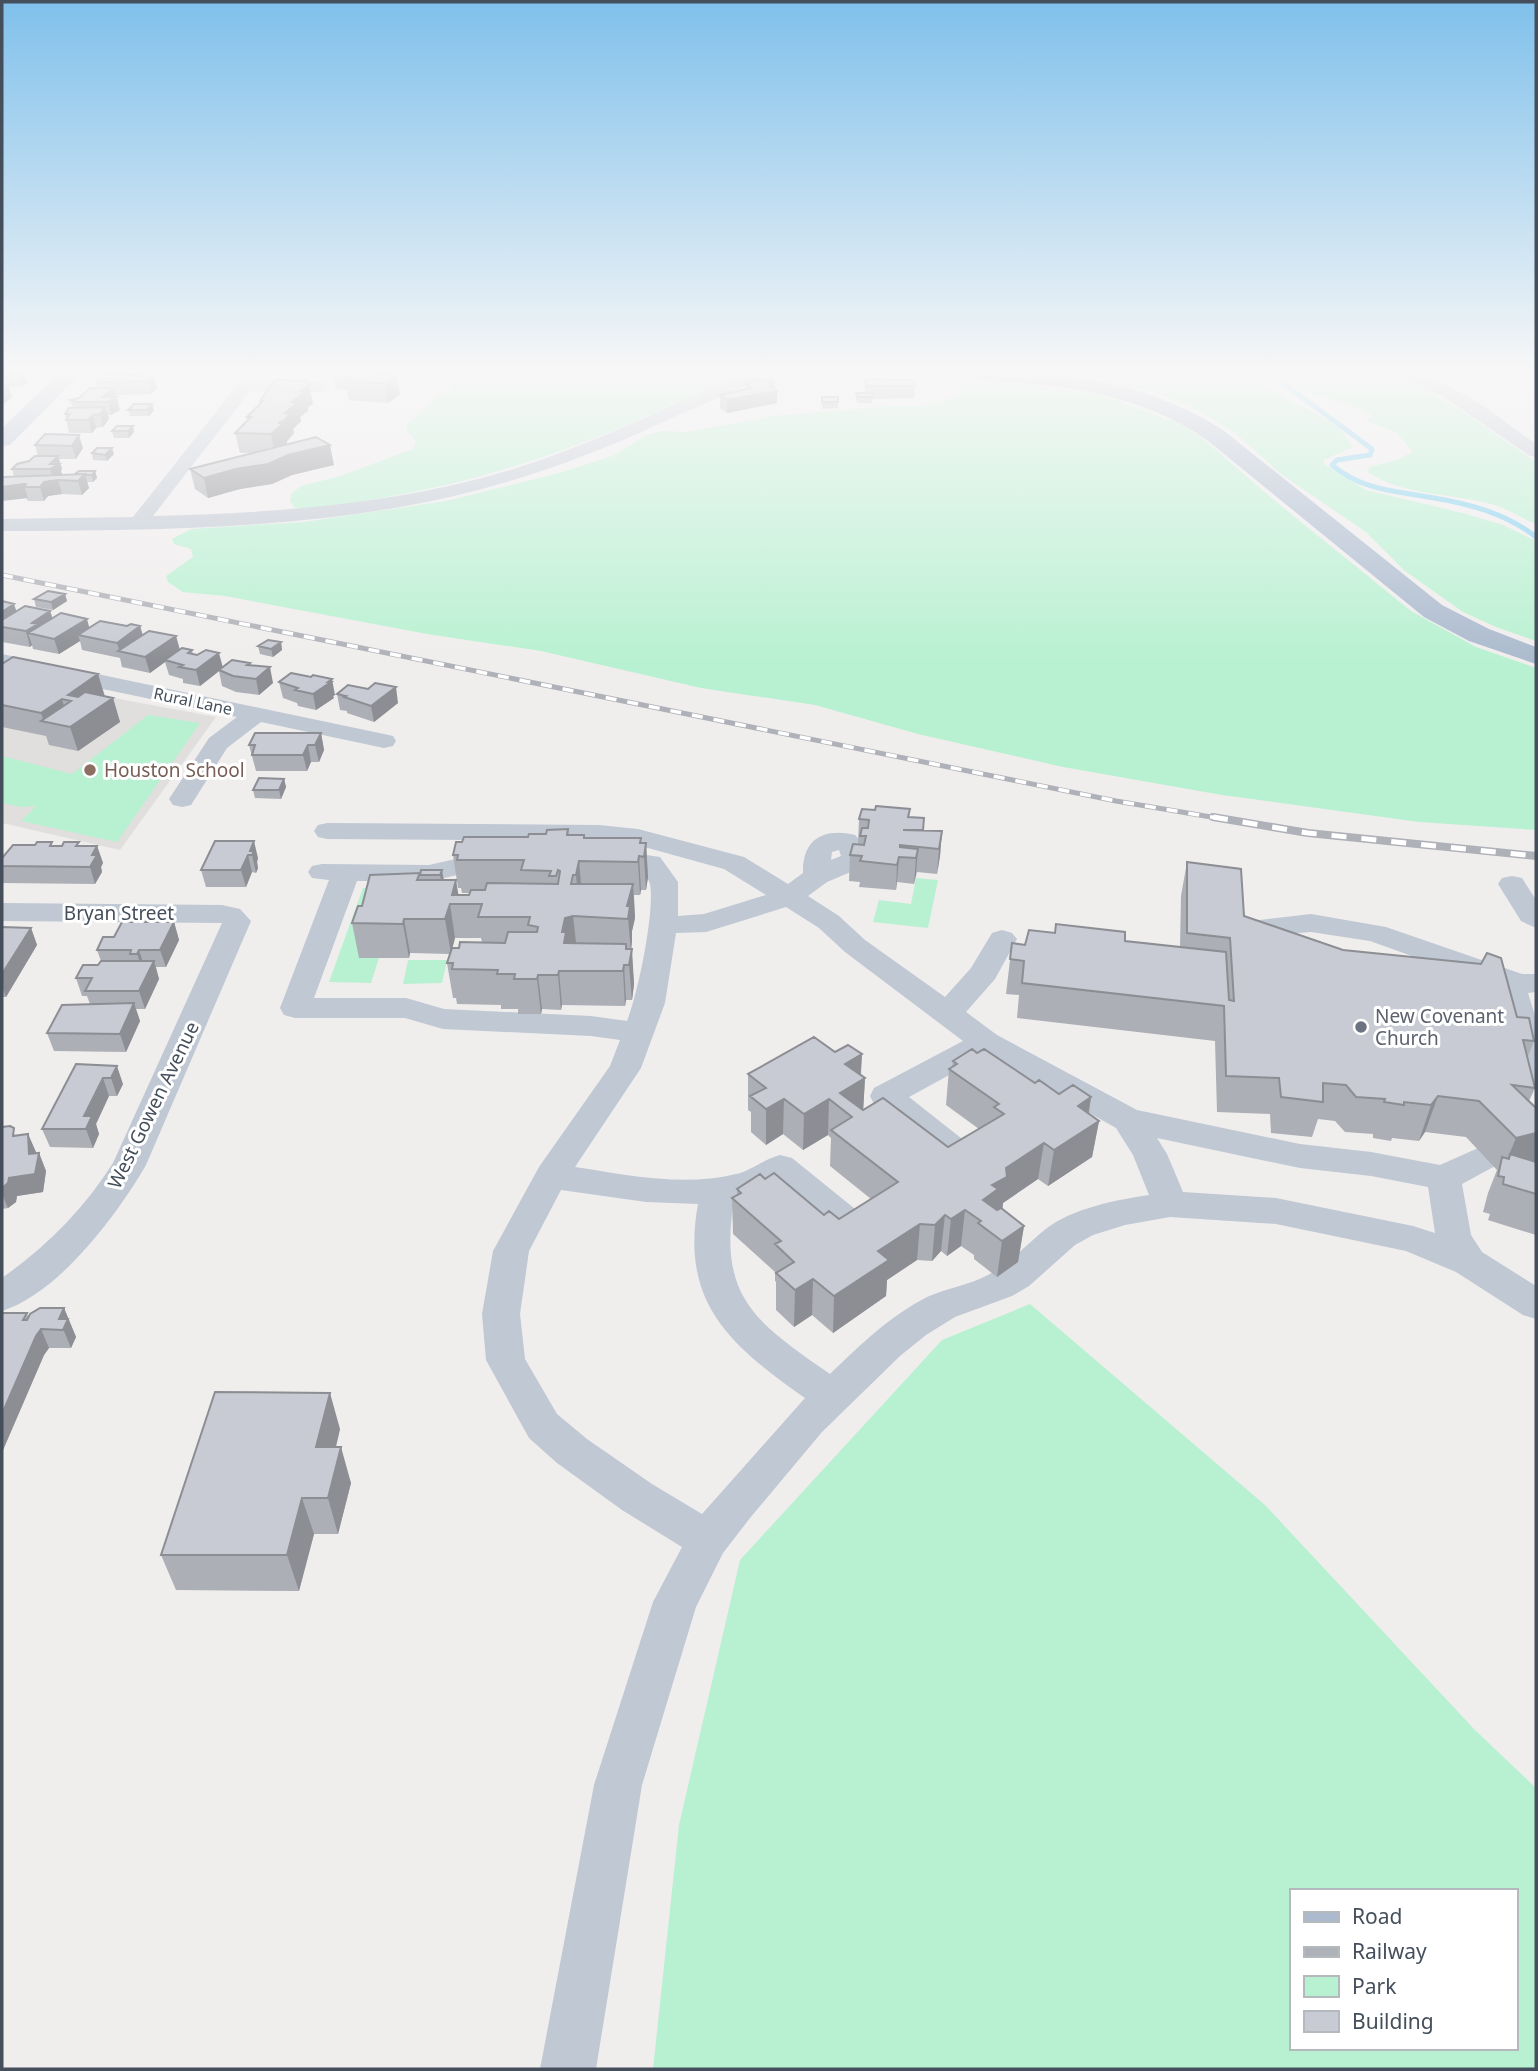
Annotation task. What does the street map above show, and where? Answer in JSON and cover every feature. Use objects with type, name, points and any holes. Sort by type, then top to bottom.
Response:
[{"type":"main road","points":[[1256,470],[1433,611],[1479,635],[1536,656]]},
{"type":"street","points":[[138,523],[180,470]]},
{"type":"street","points":[[2,525],[138,523],[293,516],[386,504],[468,487],[522,470]]},
{"type":"street","name":"Rural Lane","points":[[2,661],[384,741]]},
{"type":"street","points":[[182,799],[218,743],[255,715]]},
{"type":"street","points":[[640,1033],[591,1026],[443,1019],[406,1008],[295,1008],[335,873],[339,831],[599,833],[638,837],[734,863],[829,922],[855,946],[986,1042],[1128,1120],[1300,1156],[1371,1164],[1444,1178],[1485,1157]]},
{"type":"street","points":[[335,873],[431,873],[491,858],[620,857],[650,863],[664,882],[663,925],[650,1003],[640,1033],[625,1068],[551,1176],[511,1251],[501,1314],[506,1360],[543,1426],[637,1497],[708,1540]]},
{"type":"street","points":[[663,925],[706,923],[789,897],[817,876]]},
{"type":"street","name":"Bryan Street","points":[[2,912],[191,913],[235,917]]},
{"type":"street","name":"West Gowen Avenue","points":[[2,1297],[62,1251],[100,1210],[116,1188],[129,1165],[237,925],[235,917]]},
{"type":"street","points":[[1261,927],[1311,923],[1376,933],[1528,984]]},
{"type":"street","points":[[947,1015],[984,972],[1002,939]]},
{"type":"street","points":[[1528,984],[1512,989],[1531,1039],[1536,1072]]},
{"type":"street","points":[[954,1150],[886,1096],[986,1042]]},
{"type":"street","points":[[1128,1120],[1150,1154],[1170,1204]]},
{"type":"street","points":[[551,1176],[640,1188],[718,1191],[745,1186],[780,1167],[848,1222]]},
{"type":"street","points":[[1444,1178],[1453,1236],[1469,1262]]},
{"type":"street","points":[[718,1191],[712,1227],[712,1261],[719,1285],[731,1307],[760,1345],[832,1396]]},
{"type":"street","points":[[568,2069],[618,1785],[675,1602],[708,1540],[782,1449],[868,1361],[913,1324],[942,1307],[999,1286],[1016,1276],[1062,1236],[1080,1226],[1123,1212],[1170,1204],[1276,1211],[1413,1239],[1469,1262],[1536,1304]]},
{"type":"shaded area","name":"Houston School","points":[[2,677],[216,717],[120,850],[2,823]]},
{"type":"green space","points":[[357,470],[503,470],[413,492],[337,506],[319,509],[294,507],[290,500],[292,493],[301,486]]},
{"type":"green space","points":[[569,470],[1239,470],[1411,611],[1476,647],[1536,668],[1536,830],[1419,822],[1222,795],[1063,767],[918,734],[815,705],[701,688],[541,651],[427,634],[225,596],[183,592],[168,582],[166,576],[193,557],[191,549],[174,544],[172,539],[191,529],[304,522],[446,501]]},
{"type":"green space","points":[[1276,470],[1333,470],[1366,490],[1503,525],[1536,541],[1536,641],[1463,612],[1405,571],[1366,532]]},
{"type":"green space","points":[[1368,470],[1536,470],[1536,524],[1491,504],[1396,486],[1368,472]]},
{"type":"green space","points":[[148,715],[200,723],[117,842],[21,821],[36,806],[20,807],[2,803],[2,756],[72,774]]},
{"type":"green space","points":[[916,878],[938,880],[928,928],[873,922],[879,900],[911,904]]},
{"type":"green space","points":[[363,888],[399,888],[359,957],[379,958],[371,983],[329,982]]},
{"type":"green space","points":[[408,960],[447,960],[442,983],[403,984]]},
{"type":"green space","points":[[1030,1304],[1265,1505],[1474,1729],[1536,1788],[1536,2069],[653,2069],[679,1825],[740,1560],[942,1340]]},
{"type":"building","points":[[191,470],[234,470],[204,478]]},
{"type":"building","points":[[79,471],[95,471],[92,475],[75,474]]},
{"type":"building","points":[[85,474],[78,481],[44,482],[40,487],[24,487],[24,484],[2,487],[4,477]]},
{"type":"building","points":[[48,591],[65,594],[51,602],[34,599]]},
{"type":"building","points":[[2,601],[14,604],[2,612]]},
{"type":"building","points":[[25,606],[50,611],[32,623],[38,624],[26,631],[2,627],[2,620]]},
{"type":"building","points":[[61,613],[87,619],[54,639],[28,633]]},
{"type":"building","points":[[100,621],[140,626],[117,643],[78,635]]},
{"type":"building","points":[[149,631],[176,636],[145,657],[118,651]]},
{"type":"building","points":[[268,640],[281,642],[271,649],[258,646]]},
{"type":"building","points":[[182,648],[192,650],[188,653],[197,655],[206,650],[219,653],[196,670],[179,667],[183,665],[165,660]]},
{"type":"building","points":[[13,657],[98,674],[68,695],[78,697],[85,692],[113,698],[70,727],[41,721],[71,701],[62,699],[41,713],[2,705],[2,664]]},
{"type":"building","points":[[232,660],[250,663],[247,665],[270,667],[256,679],[233,676],[219,670]]},
{"type":"building","points":[[291,673],[332,679],[313,694],[295,690],[298,688],[279,682]]},
{"type":"building","points":[[375,683],[396,687],[371,706],[337,694],[348,685],[368,689]]},
{"type":"building","points":[[255,733],[321,733],[315,745],[308,745],[303,755],[252,755],[255,745],[249,745]]},
{"type":"building","points":[[259,778],[284,779],[279,790],[253,790]]},
{"type":"building","points":[[876,806],[910,809],[908,817],[924,818],[923,830],[903,830],[942,831],[939,849],[900,845],[918,849],[916,858],[899,857],[897,865],[860,861],[862,856],[850,855],[853,844],[864,845],[866,836],[860,836],[862,828],[868,828],[869,820],[859,819],[862,809],[875,810]]},
{"type":"building","points":[[568,829],[567,835],[584,835],[584,838],[641,838],[640,843],[646,843],[644,857],[639,856],[638,862],[579,861],[576,875],[573,875],[571,884],[633,884],[627,906],[630,906],[628,919],[573,916],[565,918],[562,932],[566,932],[564,943],[626,944],[626,949],[632,949],[629,965],[624,965],[623,971],[559,971],[558,975],[538,975],[537,979],[514,979],[515,974],[497,974],[498,970],[452,969],[453,963],[447,963],[452,948],[459,948],[460,942],[505,943],[508,932],[537,932],[538,927],[528,925],[530,917],[478,917],[482,904],[450,904],[445,919],[404,919],[403,924],[352,923],[358,906],[362,906],[370,875],[420,873],[417,880],[456,880],[452,895],[469,895],[471,890],[485,890],[487,883],[558,884],[560,871],[558,870],[556,876],[549,876],[551,871],[521,870],[524,860],[457,860],[458,855],[453,855],[456,842],[462,842],[464,837],[528,837],[529,834],[546,834],[547,830]]},
{"type":"building","points":[[215,841],[254,841],[250,851],[254,851],[252,855],[248,855],[241,870],[201,870]]},
{"type":"building","points":[[37,842],[52,842],[50,846],[62,846],[64,842],[79,842],[76,846],[97,846],[92,855],[97,855],[90,867],[2,866],[2,858],[13,845],[35,845]]},
{"type":"building","name":"New Covenant Church","points":[[1187,862],[1241,869],[1244,916],[1343,950],[1481,964],[1487,953],[1501,958],[1517,1017],[1529,1018],[1534,1041],[1523,1040],[1535,1088],[1512,1085],[1536,1108],[1536,1133],[1516,1138],[1479,1101],[1438,1096],[1431,1105],[1404,1102],[1404,1105],[1384,1102],[1385,1099],[1356,1097],[1346,1085],[1323,1083],[1323,1102],[1281,1097],[1279,1078],[1226,1076],[1224,1006],[1022,983],[1024,961],[1010,959],[1012,943],[1025,945],[1029,930],[1055,933],[1056,924],[1125,932],[1125,941],[1226,952],[1229,1000],[1234,1001],[1230,938],[1187,933]]},
{"type":"building","points":[[421,870],[442,870],[440,875],[420,875]]},
{"type":"building","points":[[122,922],[174,922],[160,950],[139,950],[137,954],[130,954],[131,950],[97,950],[103,937],[114,937]]},
{"type":"building","points":[[2,927],[31,928],[2,974]]},
{"type":"building","points":[[101,961],[154,961],[139,991],[85,991],[92,978],[76,978],[83,965],[98,965]]},
{"type":"building","points":[[134,1003],[120,1034],[47,1033],[62,1005]]},
{"type":"building","points":[[814,1037],[835,1052],[848,1045],[862,1054],[845,1064],[865,1078],[840,1093],[863,1110],[883,1098],[948,1147],[1004,1114],[994,1107],[999,1104],[949,1069],[957,1064],[953,1061],[972,1049],[977,1053],[984,1049],[1035,1083],[1039,1080],[1059,1094],[1073,1085],[1091,1097],[1078,1106],[1099,1121],[1054,1150],[1044,1143],[1006,1168],[1007,1177],[992,1185],[998,1189],[983,1200],[997,1210],[1001,1208],[1024,1226],[1002,1241],[965,1210],[951,1219],[945,1215],[935,1225],[920,1224],[878,1251],[889,1260],[834,1296],[813,1279],[795,1290],[776,1273],[794,1262],[775,1244],[781,1241],[732,1198],[741,1193],[737,1189],[760,1174],[765,1179],[774,1173],[824,1215],[829,1211],[839,1219],[898,1182],[831,1130],[852,1117],[829,1099],[804,1114],[784,1099],[766,1109],[750,1096],[766,1088],[748,1074]]},
{"type":"building","points":[[76,1064],[117,1066],[111,1078],[103,1078],[84,1116],[92,1116],[86,1129],[42,1129]]},
{"type":"building","points":[[2,1127],[14,1128],[13,1136],[28,1134],[29,1154],[39,1153],[35,1174],[9,1178],[2,1188]]},
{"type":"building","points":[[1510,1154],[1536,1162],[1536,1194],[1503,1184],[1504,1177],[1498,1176],[1502,1157],[1509,1159]]},
{"type":"building","points":[[40,1308],[64,1308],[59,1319],[68,1319],[63,1330],[41,1329],[36,1336],[2,1414],[2,1313],[27,1313],[23,1320],[27,1320],[30,1314]]},
{"type":"building","points":[[215,1392],[330,1393],[316,1447],[341,1447],[328,1498],[302,1498],[287,1555],[161,1555]]},
{"type":"waterway","points":[[1338,470],[1380,489],[1448,500],[1488,511],[1513,522],[1536,537]]},
{"type":"railway","points":[[2,575],[1116,801],[1223,819]]},
{"type":"railway","points":[[1213,817],[1308,833],[1536,856]]},
{"type":"place","name":"Houston School","points":[[90,770]]},
{"type":"place","name":"New Covenant Church","points":[[1361,1027]]}]
